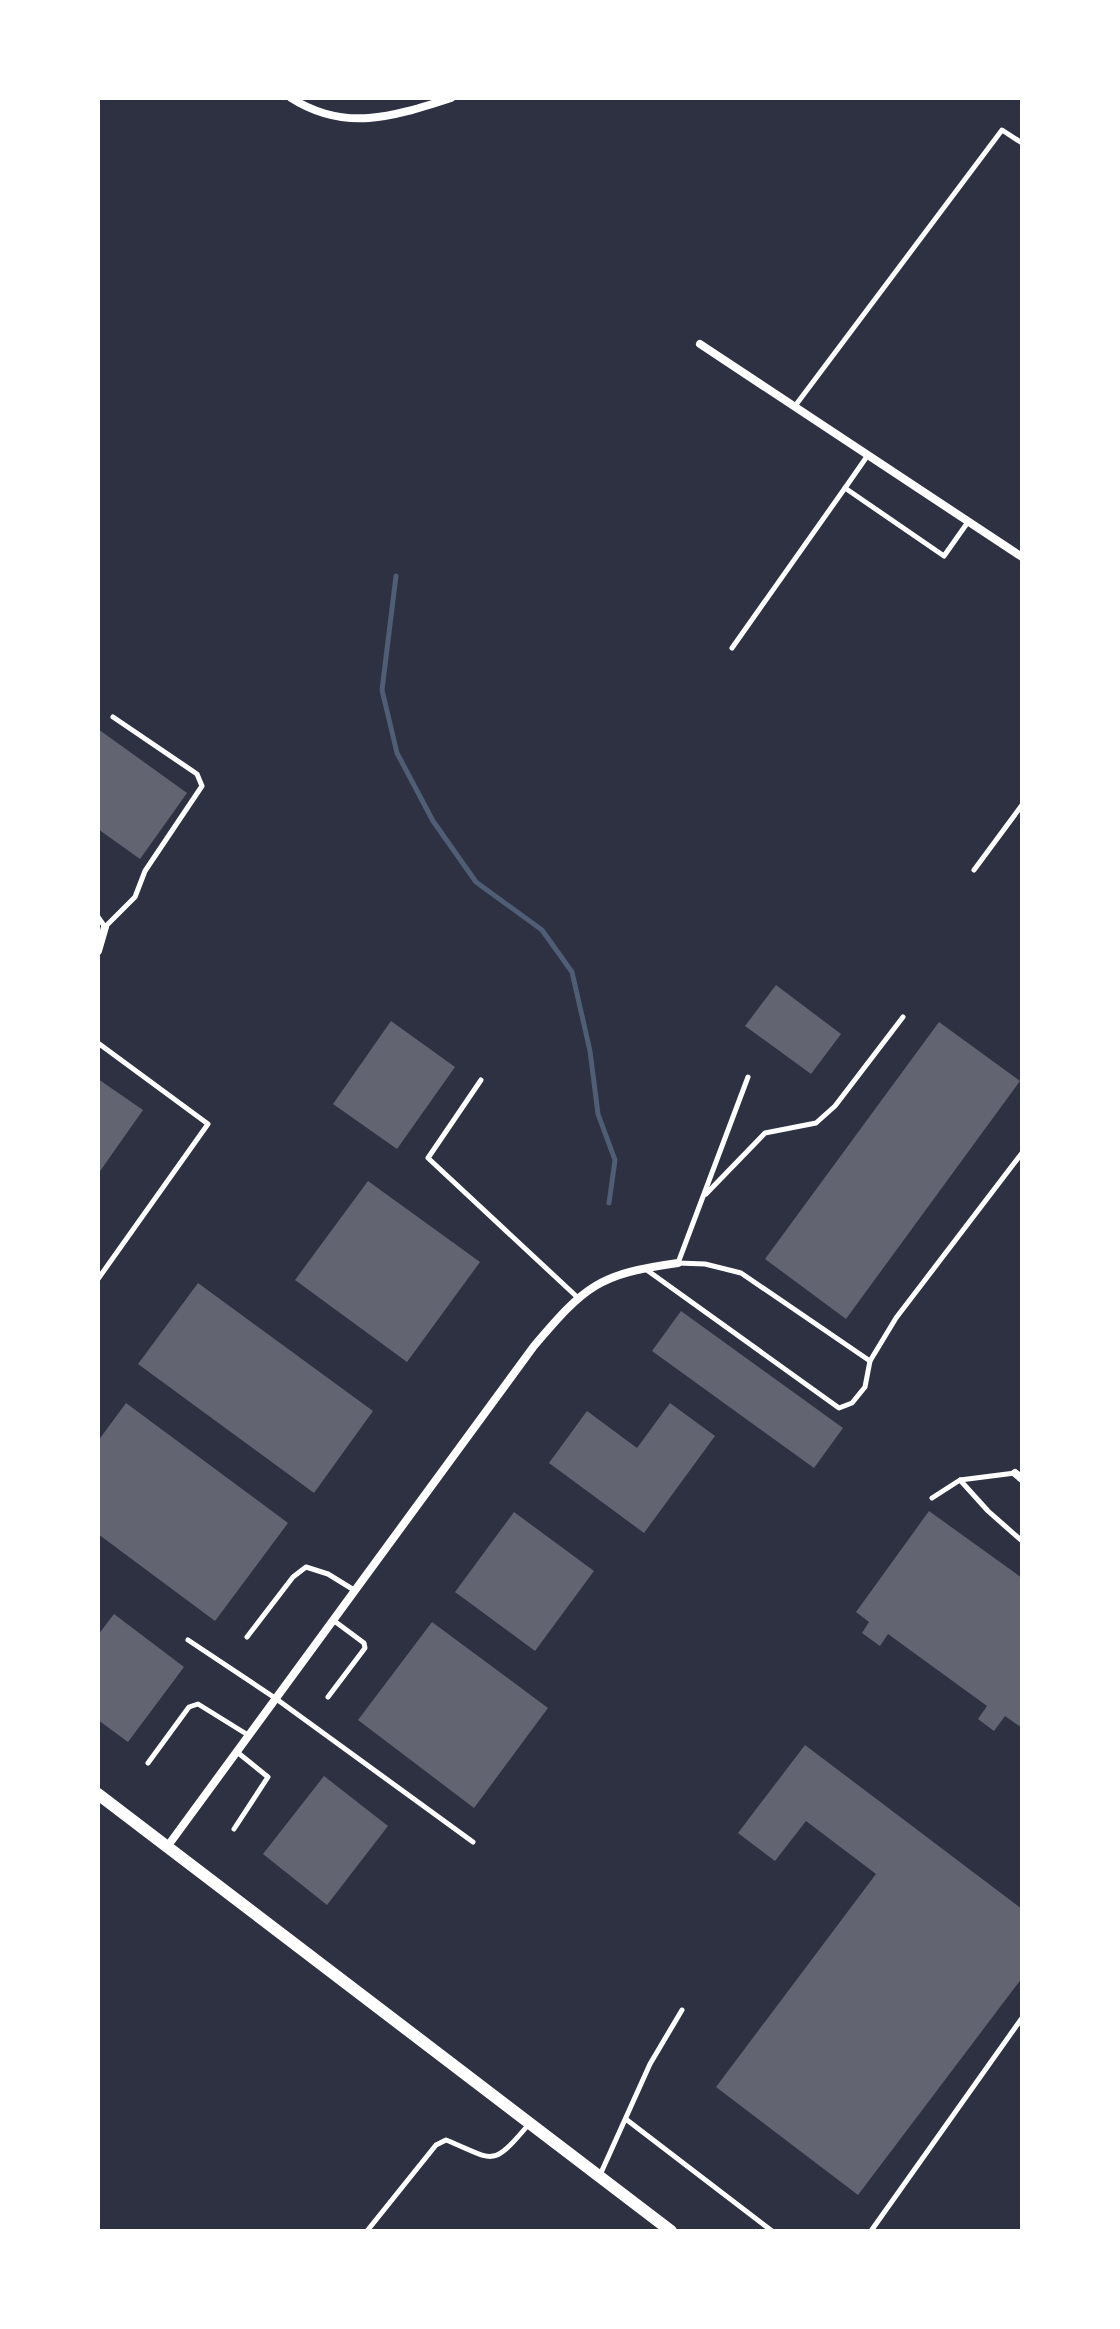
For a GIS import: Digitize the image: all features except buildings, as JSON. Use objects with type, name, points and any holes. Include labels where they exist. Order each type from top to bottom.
[{"type":"street","points":[[291,98],[332,117],[390,118],[451,98]]},
{"type":"street","points":[[700,344],[1022,557]]},
{"type":"street","points":[[98,951],[105,927]]},
{"type":"street","points":[[167,1847],[534,1346],[576,1296],[602,1279],[678,1263]]},
{"type":"street","points":[[98,1794],[671,2231]]},
{"type":"lane","points":[[795,406],[1002,130],[1022,143]]},
{"type":"lane","points":[[732,648],[868,454]]},
{"type":"lane","points":[[845,488],[944,556],[969,521]]},
{"type":"lane","points":[[98,917],[105,927],[135,897],[145,871],[202,786],[197,774],[113,717]]},
{"type":"lane","points":[[974,870],[1022,805]]},
{"type":"lane","points":[[702,1198],[765,1133],[816,1123],[826,1115],[903,1017]]},
{"type":"lane","points":[[98,1043],[208,1124],[98,1279]]},
{"type":"lane","points":[[748,1077],[678,1263],[705,1264],[741,1273],[870,1361]]},
{"type":"lane","points":[[481,1080],[428,1158],[576,1296]]},
{"type":"lane","points":[[644,1268],[839,1408],[852,1403],[865,1387],[870,1361],[896,1318],[1022,1153]]},
{"type":"lane","points":[[932,1498],[960,1480],[1018,1476]]},
{"type":"lane","points":[[960,1480],[988,1511],[1022,1541]]},
{"type":"lane","points":[[247,1637],[293,1577],[306,1567],[328,1574],[354,1590]]},
{"type":"lane","points":[[328,1697],[365,1648],[364,1643],[332,1620]]},
{"type":"lane","points":[[188,1640],[275,1698],[473,1842]]},
{"type":"lane","points":[[148,1763],[189,1707],[198,1704],[248,1735]]},
{"type":"lane","points":[[234,1829],[268,1777],[236,1751]]},
{"type":"lane","points":[[599,2176],[650,2064],[682,2010]]},
{"type":"lane","points":[[871,2231],[1022,2018]]},
{"type":"lane","points":[[627,2120],[772,2231]]},
{"type":"lane","points":[[367,2231],[436,2145],[446,2140],[480,2157],[497,2157],[508,2150],[531,2123]]},
{"type":"waterway","points":[[396,576],[382,690],[397,753],[433,821],[476,882],[542,930],[572,972],[590,1051],[598,1114],[615,1160],[609,1203]]}]
